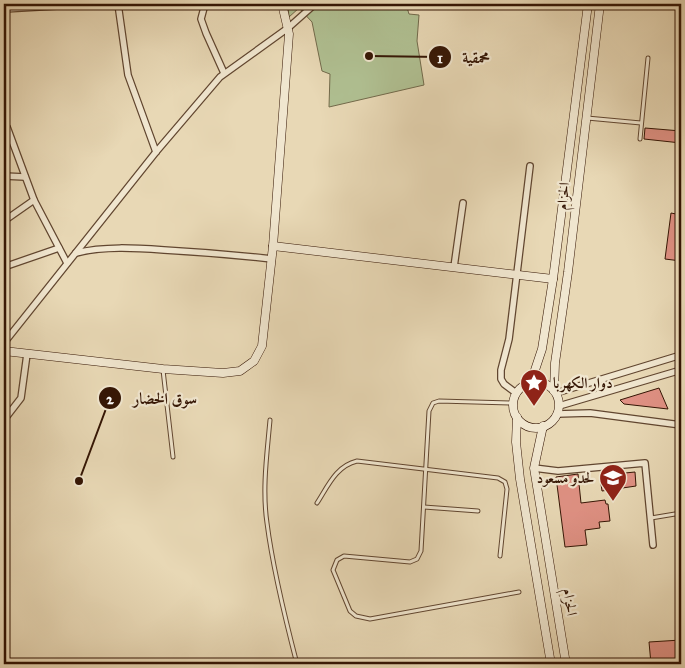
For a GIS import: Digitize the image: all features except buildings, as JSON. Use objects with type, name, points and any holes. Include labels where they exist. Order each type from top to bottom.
[{"type":"main road","points":[[4,351],[163,369],[229,374],[245,369],[254,361],[262,346],[272,259],[288,28],[282,4]]},
{"type":"main road","name":"الحزام","points":[[531,382],[542,349],[554,274],[588,4]]},
{"type":"main road","name":"الحزام","points":[[555,392],[555,362],[568,272],[600,4]]},
{"type":"main road","points":[[273,246],[517,274],[568,272]]},
{"type":"main road","points":[[517,418],[529,426],[543,426],[552,421],[558,410],[555,392],[544,383],[531,382],[525,384],[516,393],[513,403],[517,418],[516,442],[518,460],[551,664]]},
{"type":"main road","name":"الحزام","points":[[543,426],[534,468],[566,664]]},
{"type":"street","points":[[4,9],[92,4]]},
{"type":"street","points":[[118,4],[128,75],[156,152]]},
{"type":"street","points":[[4,343],[156,152],[224,73],[288,28],[315,4]]},
{"type":"street","points":[[203,5],[201,19],[224,73]]},
{"type":"street","points":[[4,127],[7,127],[34,200],[67,263]]},
{"type":"street","points":[[516,393],[504,384],[501,374],[509,339],[530,166]]},
{"type":"street","points":[[4,176],[24,177]]},
{"type":"street","points":[[5,219],[34,200]]},
{"type":"street","points":[[454,267],[463,203]]},
{"type":"street","points":[[4,267],[59,248]]},
{"type":"street","points":[[76,253],[93,249],[140,248],[272,259]]},
{"type":"street","points":[[4,420],[21,398],[27,354]]},
{"type":"street","points":[[555,392],[681,355]]},
{"type":"street","points":[[558,410],[681,370]]},
{"type":"street","points":[[558,410],[681,425]]},
{"type":"street","points":[[534,468],[558,471],[645,463],[653,545]]},
{"type":"lane","points":[[640,139],[648,58]]},
{"type":"lane","points":[[585,118],[642,123]]},
{"type":"lane","points":[[163,369],[173,456]]},
{"type":"lane","points":[[513,403],[439,401],[433,403],[429,410],[421,551],[417,559],[407,561],[344,556],[335,562],[333,573],[350,611],[356,616],[370,619],[519,592]]},
{"type":"lane","points":[[270,420],[265,479],[267,522],[280,591],[297,664]]},
{"type":"lane","points":[[317,503],[340,469],[351,463],[364,461],[498,478],[505,482],[507,489],[500,556]]},
{"type":"lane","points":[[424,507],[478,511]]},
{"type":"lane","points":[[650,518],[681,513]]},
{"type":"green space","points":[[288,4],[406,4],[409,14],[419,15],[417,41],[424,85],[329,107],[330,74],[322,71],[312,22],[299,8],[289,17]]},
{"type":"place","name":"محمقية","points":[[369,56]]},
{"type":"place","name":"دوار الكهربا","points":[[534,407]]},
{"type":"place","name":"سوق الخضار","points":[[79,481]]},
{"type":"place","name":"لحدو مسعود","points":[[613,502]]}]
